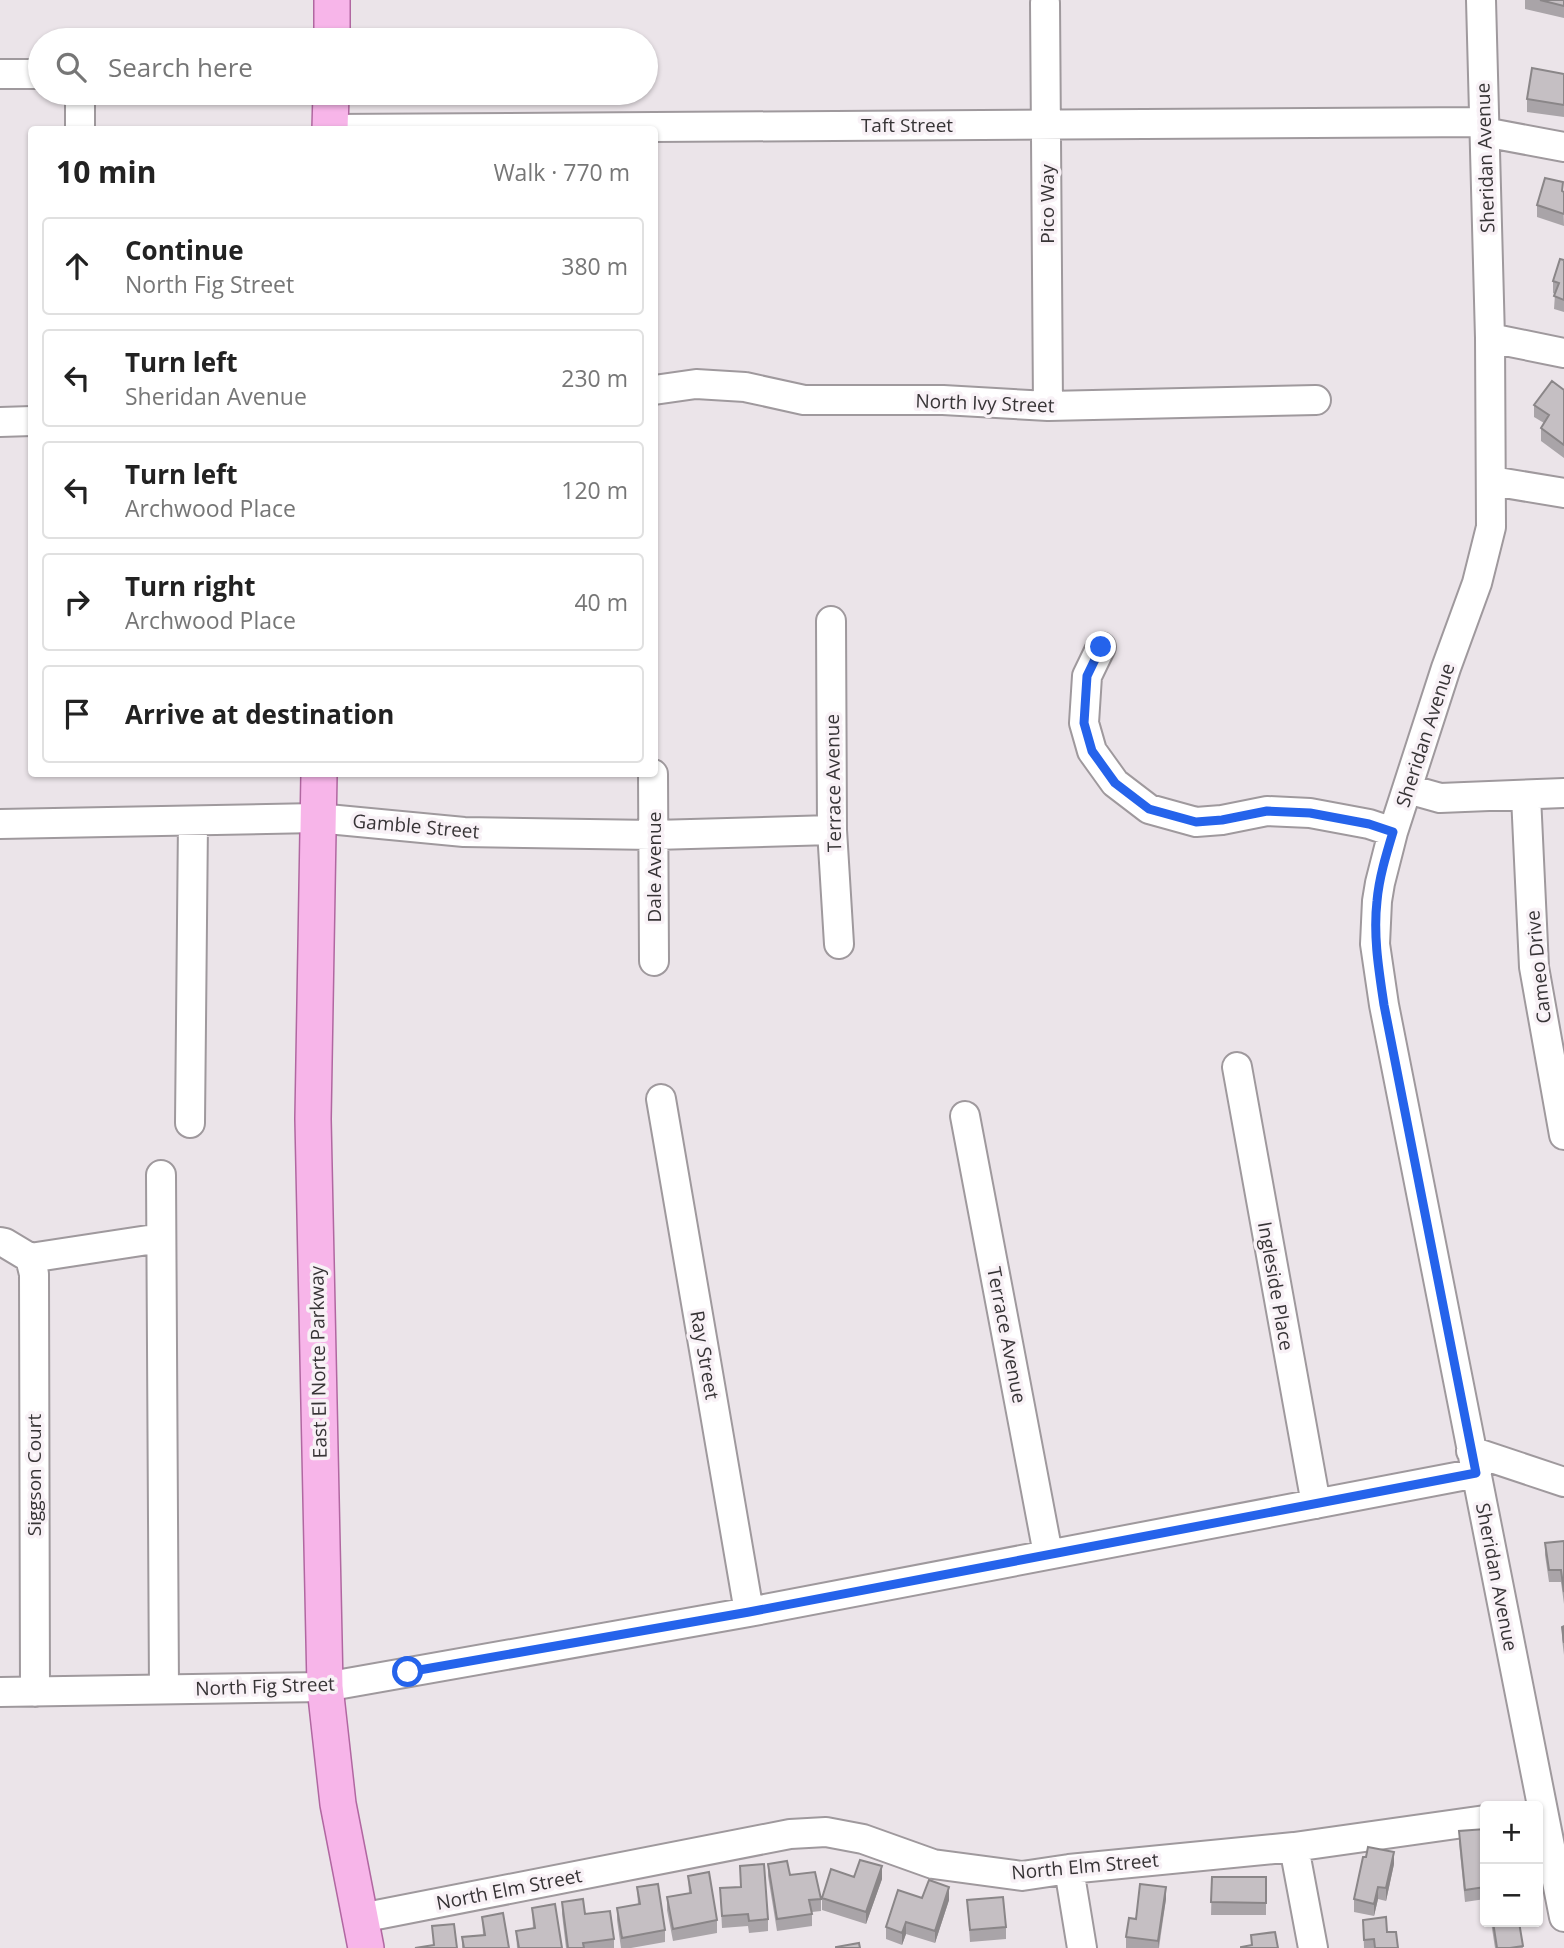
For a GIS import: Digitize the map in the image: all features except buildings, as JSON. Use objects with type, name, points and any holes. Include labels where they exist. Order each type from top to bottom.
[{"type":"main road","points":[[332,0],[332,28]]},
{"type":"main road","points":[[330,126],[331,105]]},
{"type":"main road","name":"East El Norte Parkway","points":[[319,777],[313,1122],[325,1687],[338,1804],[364,1933]]},
{"type":"street","name":"Sheridan Avenue","points":[[1481,0],[1490,338],[1491,527],[1483,564],[1393,832],[1377,901],[1376,944],[1384,1005],[1474,1462],[1547,1804],[1564,1917]]},
{"type":"street","name":"Pico Way","points":[[1045,3],[1048,406]]},
{"type":"street","points":[[0,74],[28,74]]},
{"type":"street","points":[[80,105],[80,126]]},
{"type":"street","name":"Taft Street","points":[[658,127],[1047,124],[1484,127],[1564,147]]},
{"type":"street","points":[[1490,338],[1564,353]]},
{"type":"street","name":"North Ivy Street","points":[[658,389],[696,384],[745,387],[804,400],[943,400],[1048,406],[1316,400]]},
{"type":"street","points":[[0,422],[28,421]]},
{"type":"street","points":[[1492,481],[1564,493]]},
{"type":"street","name":"Terrace Avenue","points":[[831,621],[832,830],[839,944]]},
{"type":"street","points":[[1101,647],[1087,676],[1084,723],[1092,751],[1115,783],[1149,809],[1196,822],[1267,811],[1310,813],[1369,824],[1393,832]]},
{"type":"street","name":"Dale Avenue","points":[[653,777],[653,961]]},
{"type":"street","points":[[1408,789],[1440,798],[1564,793]]},
{"type":"street","name":"Cameo Drive","points":[[1526,796],[1534,967],[1564,1135]]},
{"type":"street","name":"Gamble Street","points":[[0,824],[317,818],[464,832],[654,835],[832,830]]},
{"type":"street","points":[[190,1124],[193,821]]},
{"type":"street","name":"Ingleside Place","points":[[1237,1067],[1316,1504]]},
{"type":"street","name":"Ray Street","points":[[661,1099],[749,1612]]},
{"type":"street","name":"Terrace Avenue","points":[[965,1116],[1048,1553]]},
{"type":"street","points":[[161,1175],[164,1689]]},
{"type":"street","points":[[0,1242],[30,1258],[161,1238]]},
{"type":"street","name":"Siggson Court","points":[[30,1258],[34,1274],[35,1692]]},
{"type":"street","points":[[1474,1462],[1564,1482]]},
{"type":"street","name":"North Fig Street","points":[[0,1692],[325,1687],[749,1612],[1316,1504],[1474,1462]]},
{"type":"street","name":"North Elm Street","points":[[364,1933],[790,1834],[826,1832],[863,1839],[933,1864],[1022,1876],[1294,1847],[1480,1821]]},
{"type":"street","points":[[1294,1847],[1313,1948]]},
{"type":"street","points":[[1069,1869],[1082,1948]]},
{"type":"route","points":[[408,1672],[749,1612],[1476,1473],[1378,969],[1377,901],[1393,832],[1369,824],[1310,813],[1267,811],[1196,822],[1149,809],[1115,783],[1092,751],[1084,723],[1087,676],[1101,647]]}]
